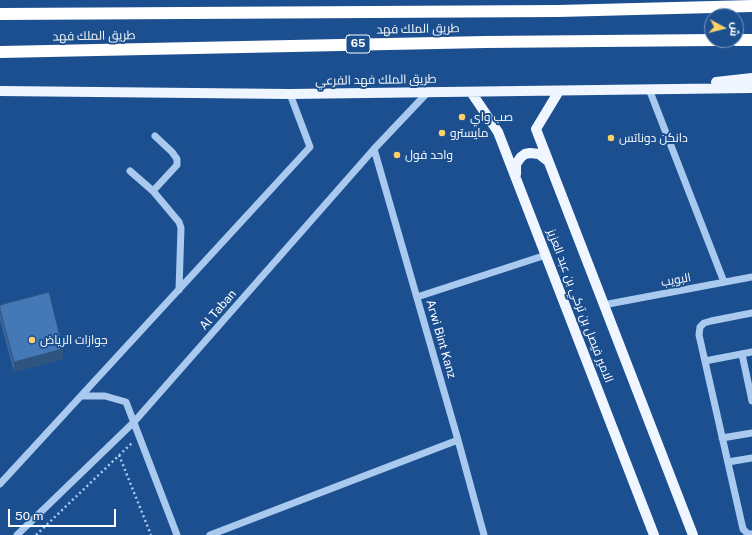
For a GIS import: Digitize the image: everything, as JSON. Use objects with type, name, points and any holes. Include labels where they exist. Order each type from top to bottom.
[{"type":"highway","name":"طريق الملك فهد","points":[[0,14],[550,12],[752,6]]},
{"type":"highway","name":"طريق الملك فهد","points":[[0,52],[486,42],[704,40]]},
{"type":"main road","points":[[660,89],[752,78]]},
{"type":"main road","name":"طريق الملك فهد الفرعي","points":[[0,91],[290,94],[752,88]]},
{"type":"main road","name":"الامير فيصل بن تركي بن عبد العزيز","points":[[559,91],[536,129],[693,535]]},
{"type":"main road","name":"الامير فيصل بن تركي بن عبد العزيز","points":[[471,92],[498,132],[654,535]]},
{"type":"main road","points":[[517,178],[516,164],[525,154],[539,154],[548,161]]},
{"type":"street","points":[[649,89],[724,282]]},
{"type":"street","name":"Al Taban","points":[[17,535],[134,422],[374,149],[428,92]]},
{"type":"street","points":[[0,484],[310,147],[290,94]]},
{"type":"street","points":[[153,191],[177,165],[177,159],[172,152],[155,136]]},
{"type":"street","name":"Arwi Bint Kanz","points":[[374,149],[484,535]]},
{"type":"street","points":[[130,171],[153,191],[179,222],[181,228],[179,290]]},
{"type":"street","points":[[417,297],[546,255]]},
{"type":"street","name":"البويب","points":[[603,305],[752,277]]},
{"type":"street","points":[[752,313],[711,321],[700,327],[699,335],[743,529],[748,534],[752,534]]},
{"type":"street","points":[[705,361],[752,352]]},
{"type":"street","points":[[742,354],[752,401]]},
{"type":"street","points":[[81,396],[105,396],[126,402],[140,435],[177,535]]},
{"type":"street","points":[[722,438],[752,433]]},
{"type":"street","points":[[210,535],[458,440]]},
{"type":"street","points":[[728,462],[752,458]]},
{"type":"path","points":[[36,535],[140,435]]},
{"type":"path","points":[[119,455],[150,535]]},
{"type":"building","name":"جوازات الرياض","points":[[49,292],[63,349],[14,362],[0,305]]},
{"type":"place","name":"صب واي","points":[[462,117]]},
{"type":"place","name":"مايسترو","points":[[442,133]]},
{"type":"place","name":"دانكن دوناتس","points":[[611,138]]},
{"type":"place","name":"واحد فول","points":[[397,155]]},
{"type":"place","name":"جوازات الرياض","points":[[32,340]]}]
